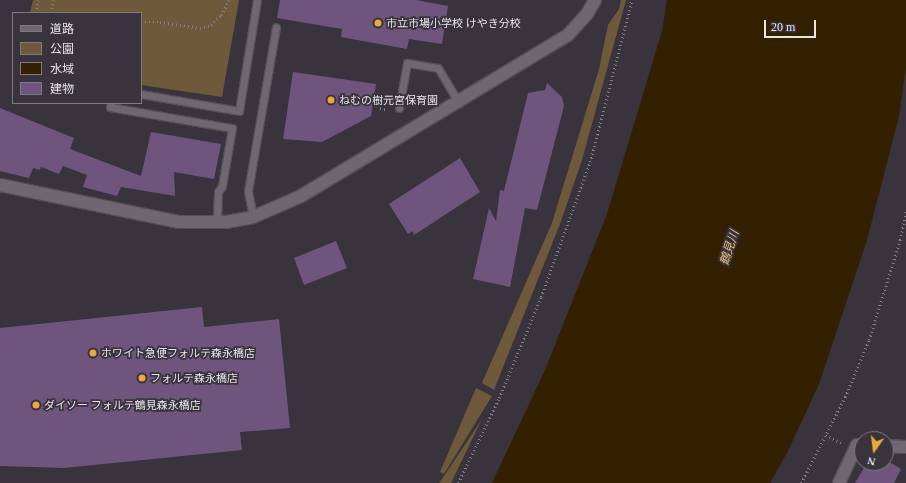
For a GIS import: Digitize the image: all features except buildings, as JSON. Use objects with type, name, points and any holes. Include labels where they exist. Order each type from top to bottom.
[{"type":"street","points":[[0,185],[178,222],[217,222],[253,217],[301,196],[459,103],[568,34],[587,14],[595,0]]},
{"type":"street","points":[[894,446],[906,447]]},
{"type":"street","points":[[839,483],[854,451]]},
{"type":"lane","points":[[142,94],[239,111],[257,0]]},
{"type":"lane","points":[[253,217],[248,191],[276,27]]},
{"type":"lane","points":[[399,108],[407,63],[438,68],[459,103]]},
{"type":"lane","points":[[111,104],[110,107],[232,128],[222,186],[218,192],[217,222]]},
{"type":"path","points":[[36,12],[38,0]]},
{"type":"path","points":[[51,12],[53,0]]},
{"type":"path","points":[[142,22],[160,22],[200,28],[211,24],[221,15],[230,0]]},
{"type":"path","points":[[458,483],[499,398],[541,297],[590,162],[632,0]]},
{"type":"path","points":[[801,483],[826,435],[869,340],[900,240],[906,210]]},
{"type":"path","points":[[826,435],[834,439]]},
{"type":"green space","points":[[33,0],[239,0],[222,97],[142,85],[142,12],[30,12]]},
{"type":"green space","points":[[621,0],[626,0],[582,160],[560,224],[494,390],[482,383],[552,223],[599,69],[608,25],[619,9]]},
{"type":"green space","points":[[476,388],[492,396],[444,474],[440,472]]},
{"type":"green space","points":[[482,419],[451,483],[439,483],[440,482]]},
{"type":"water","name":"鶴見川","points":[[667,0],[906,0],[906,67],[899,116],[867,240],[819,384],[788,451],[770,483],[492,483],[545,370],[607,214],[662,31]]},
{"type":"place","name":"市立市場小学校 けやき分校","points":[[378,23]]},
{"type":"place","name":"ねむの樹元宮保育園","points":[[331,100]]},
{"type":"place","name":"ホワイト急便フォルテ森永橋店","points":[[93,353]]},
{"type":"place","name":"フォルテ森永橋店","points":[[142,378]]},
{"type":"place","name":"ダイソー フォルテ鶴見森永橋店","points":[[36,405]]}]
